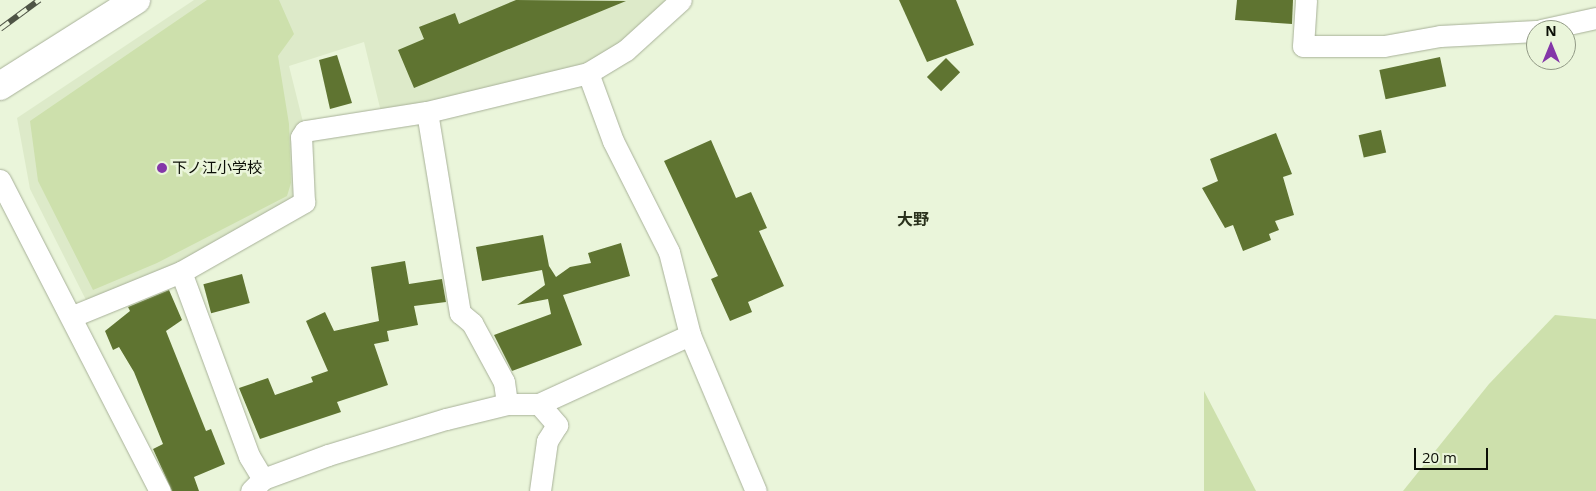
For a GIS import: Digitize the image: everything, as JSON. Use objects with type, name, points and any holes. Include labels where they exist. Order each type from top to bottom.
[{"type":"street","points":[[0,86],[136,0]]},
{"type":"street","points":[[73,316],[181,272],[304,202],[301,137],[305,131],[427,112],[588,73],[634,44],[681,0]]},
{"type":"street","points":[[1306,0],[1303,46],[1384,46],[1440,36],[1526,31]]},
{"type":"street","points":[[1576,22],[1596,18]]},
{"type":"street","points":[[588,73],[613,141],[669,252],[690,335],[756,491]]},
{"type":"street","points":[[427,112],[460,313],[472,323],[504,382],[507,404]]},
{"type":"street","points":[[0,180],[73,316],[160,491]]},
{"type":"street","points":[[181,272],[249,456],[257,485],[328,455],[507,404],[539,404],[690,335]]},
{"type":"street","points":[[539,404],[557,425],[547,440],[540,491]]},
{"type":"shaded area","name":"下ノ江小学校","points":[[194,0],[670,0],[611,51],[562,73],[381,112],[364,42],[289,66],[304,126],[300,186],[291,201],[230,238],[88,304],[30,189],[17,118]]},
{"type":"shaded area","points":[[207,0],[279,0],[294,34],[278,56],[289,124],[291,183],[287,196],[157,263],[93,290],[38,181],[30,121]]},
{"type":"shaded area","points":[[1555,315],[1596,319],[1596,491],[1403,491],[1489,384]]},
{"type":"shaded area","points":[[1204,391],[1256,491],[1204,491]]},
{"type":"building","points":[[516,0],[626,1],[414,88],[398,50],[424,39],[419,27],[455,13],[459,24]]},
{"type":"building","points":[[899,0],[956,0],[974,45],[927,62]]},
{"type":"building","points":[[1237,0],[1293,0],[1292,24],[1235,20]]},
{"type":"building","points":[[337,55],[352,103],[330,109],[319,60]]},
{"type":"building","points":[[1440,57],[1446,86],[1386,99],[1379,70]]},
{"type":"building","points":[[946,58],[960,72],[941,91],[927,77]]},
{"type":"building","points":[[1381,130],[1386,152],[1364,158],[1359,135]]},
{"type":"building","points":[[1276,133],[1292,174],[1283,177],[1294,215],[1275,221],[1279,230],[1269,234],[1271,240],[1243,251],[1233,225],[1225,228],[1202,188],[1218,181],[1210,159]]},
{"type":"building","points":[[711,140],[736,198],[751,192],[767,228],[759,231],[784,286],[748,302],[752,312],[730,321],[711,279],[718,276],[664,161]]},
{"type":"building","points":[[543,235],[549,266],[556,277],[570,267],[591,263],[588,253],[621,243],[630,276],[563,295],[582,345],[512,371],[494,335],[551,314],[548,299],[517,305],[545,285],[542,270],[482,281],[476,247]]},
{"type":"building","points":[[405,261],[409,284],[442,279],[446,302],[414,306],[418,325],[387,331],[389,341],[374,344],[388,385],[337,402],[341,412],[260,439],[239,388],[268,378],[275,395],[313,382],[311,377],[328,371],[306,321],[325,312],[334,331],[379,321],[371,267]]},
{"type":"building","points":[[242,274],[250,303],[211,313],[203,284]]},
{"type":"building","points":[[169,290],[182,320],[166,331],[206,431],[211,429],[225,464],[194,477],[199,491],[172,491],[153,449],[163,444],[134,372],[119,347],[113,350],[105,331],[130,311],[128,307]]},
{"type":"railway","points":[[0,29],[39,0]]},
{"type":"place","name":"下ノ江小学校","points":[[162,168]]},
{"type":"district","name":"大野","points":[[913,219]]}]
